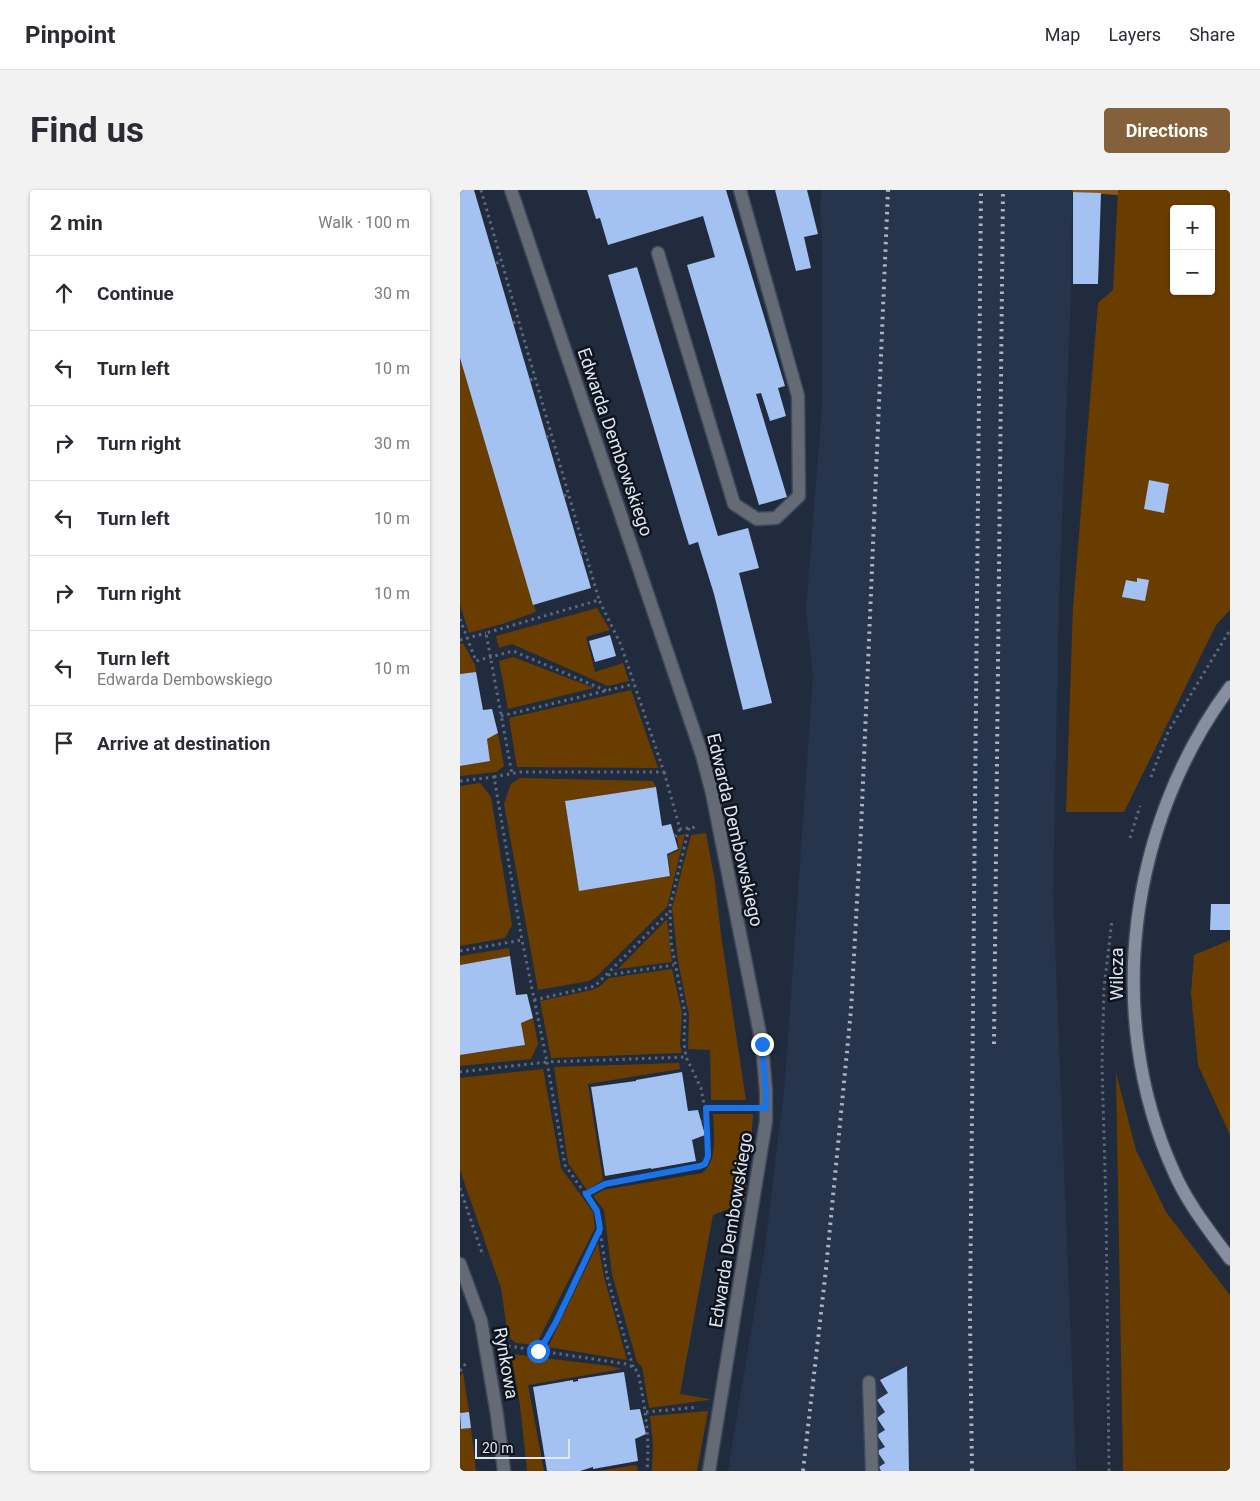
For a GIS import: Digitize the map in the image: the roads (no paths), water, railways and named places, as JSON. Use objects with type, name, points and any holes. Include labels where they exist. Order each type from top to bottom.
[{"type":"street","name":"Edwarda Dembowskiego","points":[[511,190],[692,722],[712,793],[762,1044],[766,1091],[766,1121],[709,1471]]},
{"type":"street","points":[[658,253],[734,504],[757,519],[776,518],[799,496],[798,396],[740,190]]},
{"type":"street","name":"Wilcza","points":[[1230,687],[1194,743],[1162,814],[1145,875],[1139,905],[1135,935],[1134,994],[1144,1079],[1149,1104],[1164,1150],[1183,1191],[1195,1211],[1230,1259]]},
{"type":"street","name":"Rynkowa","points":[[460,1264],[480,1321],[492,1380],[504,1471]]},
{"type":"street","points":[[869,1382],[872,1471]]},
{"type":"railway","points":[[803,1471],[826,1269],[851,1010],[861,829],[888,190]]},
{"type":"railway","points":[[972,1471],[970,1316],[981,190]]},
{"type":"railway","points":[[994,1044],[1003,190]]}]
